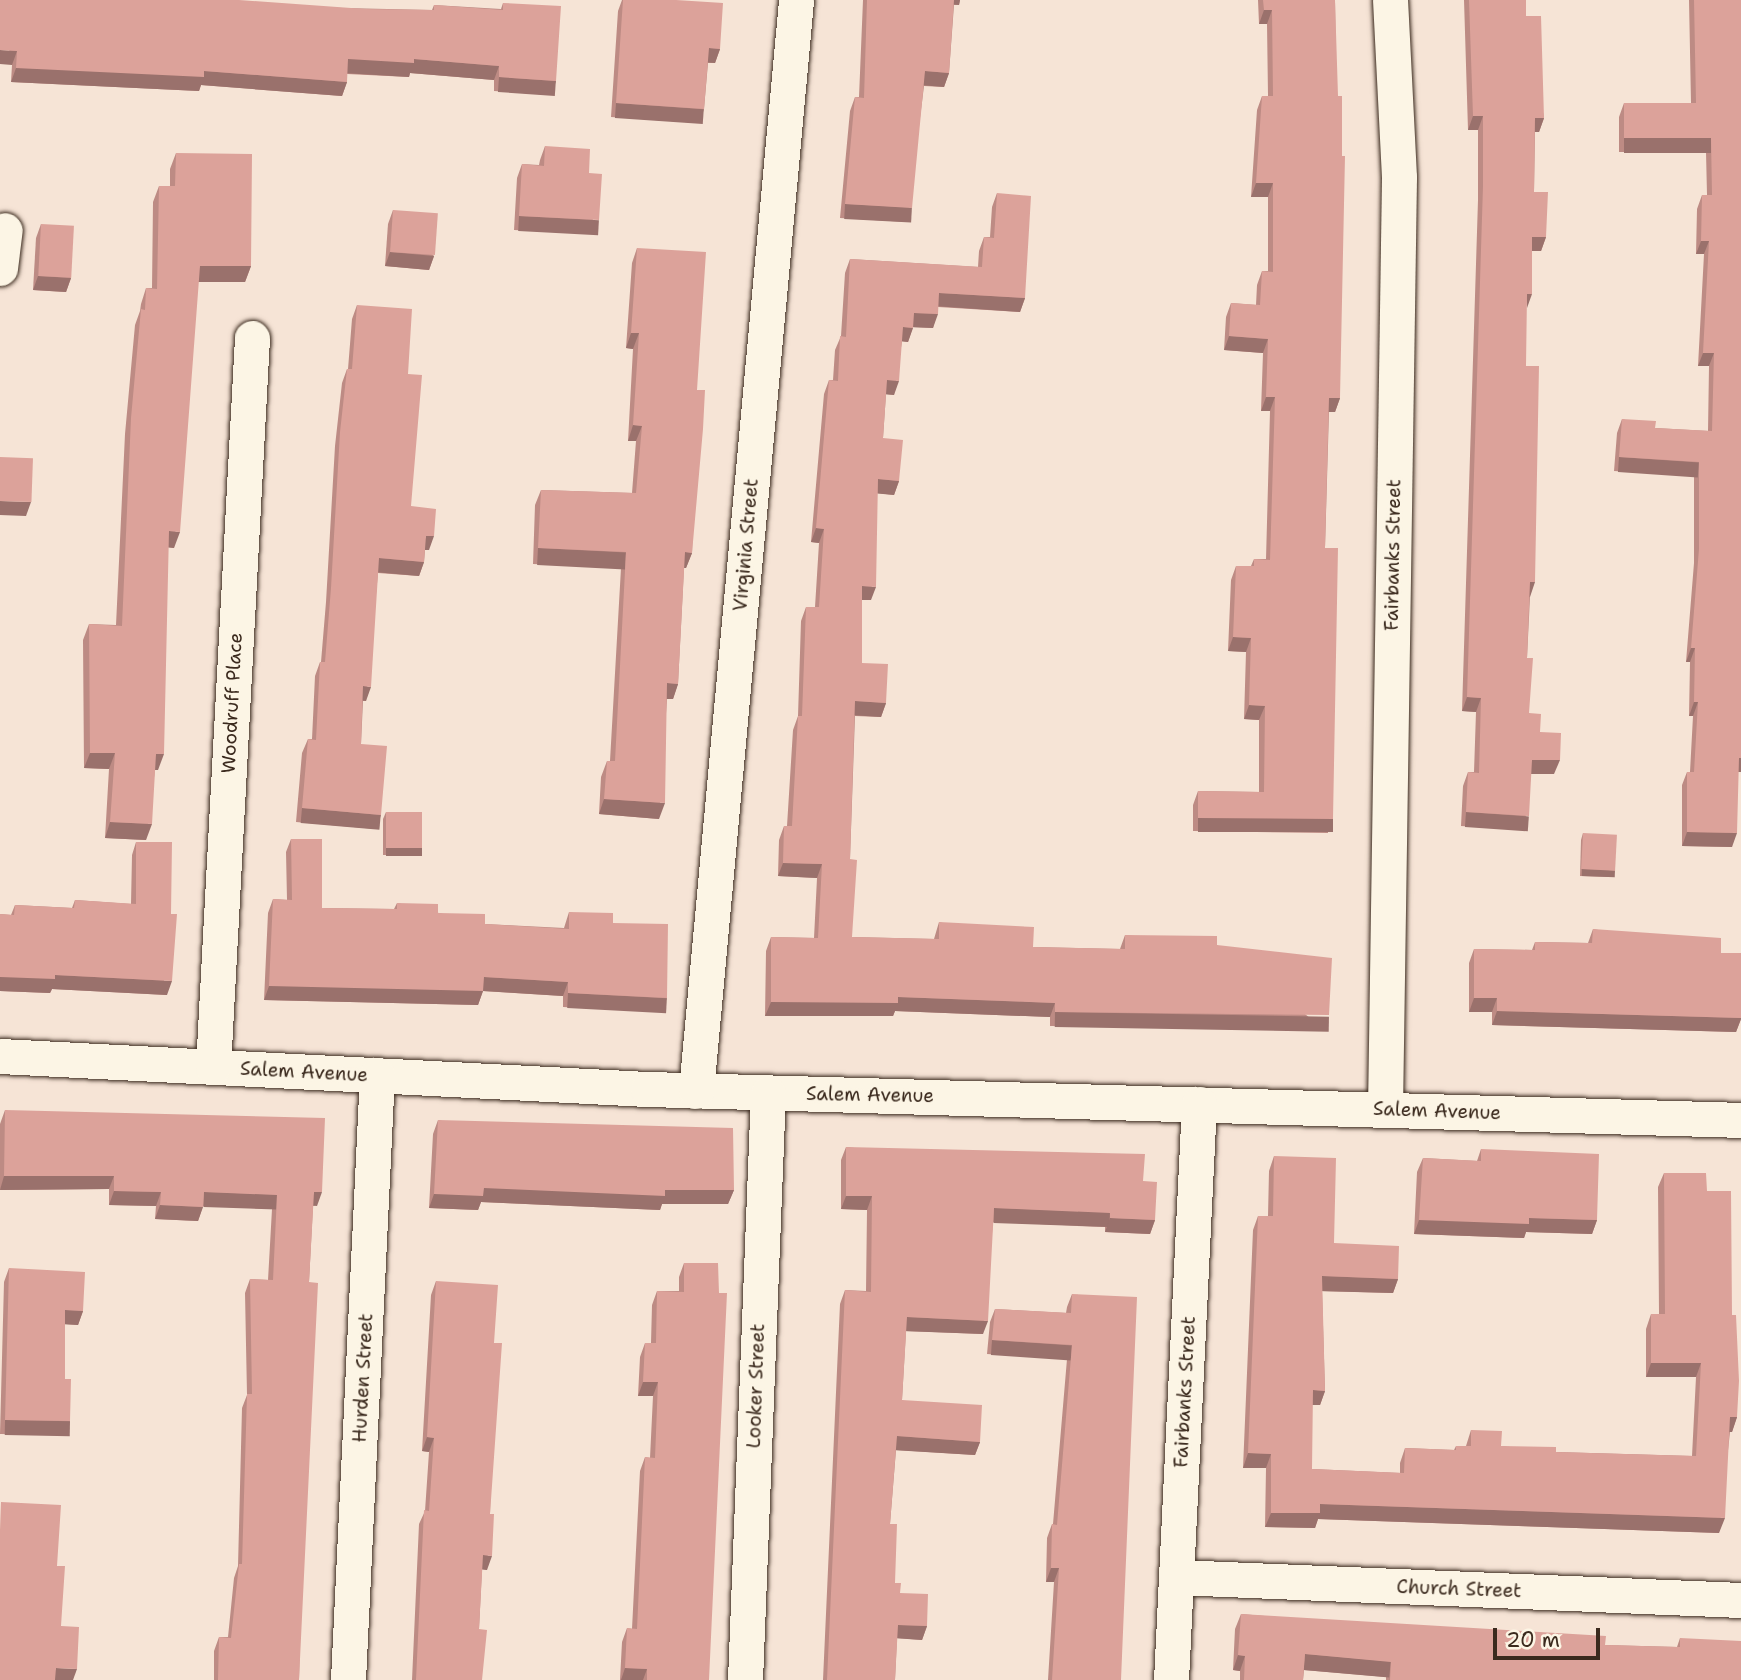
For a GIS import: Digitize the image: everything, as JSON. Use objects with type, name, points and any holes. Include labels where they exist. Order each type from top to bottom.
[{"type":"street","name":"Virginia Street","points":[[696,1091],[796,0]]},
{"type":"street","name":"Fairbanks Street","points":[[1385,1110],[1399,177],[1390,0]]},
{"type":"street","points":[[0,268],[5,230]]},
{"type":"street","name":"Woodruff Place","points":[[213,1067],[252,338]]},
{"type":"street","name":"Salem Avenue","points":[[0,1056],[696,1091],[1741,1120]]},
{"type":"street","name":"Hurden Street","points":[[348,1680],[377,1075]]},
{"type":"street","name":"Looker Street","points":[[745,1680],[768,1093]]},
{"type":"street","name":"Fairbanks Street","points":[[1171,1680],[1199,1104]]},
{"type":"street","name":"Church Street","points":[[1176,1577],[1741,1600]]},
{"type":"building","points":[[0,0],[239,0],[365,9],[434,10],[434,5],[503,10],[503,3],[561,6],[556,81],[499,77],[499,66],[414,59],[414,63],[348,59],[347,82],[204,71],[204,77],[16,68],[17,51],[0,50]]},
{"type":"building","points":[[623,0],[723,3],[720,49],[709,48],[704,109],[616,103]]},
{"type":"building","points":[[867,0],[954,0],[949,73],[925,71],[912,208],[845,204],[855,97],[864,98]]},
{"type":"building","points":[[1263,0],[1335,0],[1338,96],[1342,96],[1342,156],[1345,156],[1340,398],[1329,398],[1325,548],[1338,548],[1333,819],[1198,818],[1198,791],[1264,792],[1265,706],[1249,705],[1251,638],[1233,637],[1236,566],[1254,566],[1254,559],[1270,560],[1275,397],[1266,397],[1268,339],[1229,336],[1231,303],[1260,305],[1262,271],[1273,272],[1273,183],[1256,183],[1262,96],[1273,96],[1272,10],[1264,10]]},
{"type":"building","points":[[1469,0],[1526,0],[1526,16],[1541,16],[1544,118],[1535,118],[1534,192],[1548,192],[1546,237],[1532,237],[1532,294],[1527,294],[1526,366],[1539,366],[1535,582],[1530,582],[1527,658],[1533,658],[1529,713],[1541,714],[1540,732],[1561,733],[1560,760],[1532,760],[1529,816],[1466,812],[1468,772],[1479,773],[1481,698],[1467,697],[1483,186],[1483,116],[1473,116]]},
{"type":"building","points":[[1694,0],[1741,0],[1741,758],[1737,833],[1687,832],[1687,772],[1694,772],[1698,702],[1694,702],[1695,648],[1691,648],[1699,549],[1699,462],[1619,457],[1622,419],[1656,421],[1655,428],[1712,431],[1714,353],[1703,353],[1709,241],[1701,241],[1702,195],[1712,195],[1711,138],[1624,138],[1624,103],[1696,103]]},
{"type":"building","points":[[545,146],[590,149],[589,173],[602,174],[599,220],[519,216],[522,164],[544,166]]},
{"type":"building","points":[[176,153],[252,154],[251,266],[200,266],[180,532],[169,531],[164,754],[156,754],[152,824],[110,822],[115,753],[90,753],[89,624],[122,626],[131,418],[141,309],[145,310],[146,288],[157,289],[159,186],[175,186]]},
{"type":"building","points":[[997,193],[1031,196],[1025,298],[939,293],[938,314],[914,313],[913,328],[903,327],[899,381],[887,380],[883,438],[903,440],[899,481],[878,479],[876,587],[862,586],[862,663],[888,664],[886,703],[855,701],[850,859],[857,860],[852,937],[939,939],[939,922],[1034,927],[1033,947],[1125,949],[1125,935],[1217,936],[1217,945],[1332,958],[1329,1015],[1055,1012],[1055,1003],[898,997],[898,1003],[771,1002],[771,937],[818,938],[822,864],[783,863],[784,826],[792,826],[798,716],[802,716],[806,607],[819,607],[824,529],[816,528],[829,380],[838,381],[840,336],[846,337],[850,259],[982,267],[984,237],[994,238]]},
{"type":"building","points":[[393,210],[438,213],[435,255],[390,252]]},
{"type":"building","points":[[41,224],[74,226],[71,278],[38,276]]},
{"type":"building","points":[[637,248],[706,252],[697,390],[705,390],[703,429],[692,553],[685,552],[678,684],[667,683],[665,803],[604,799],[607,761],[615,761],[626,552],[538,548],[541,490],[636,493],[642,426],[633,425],[639,333],[631,333]]},
{"type":"building","points":[[357,305],[412,309],[408,374],[422,375],[411,506],[436,509],[434,536],[426,536],[424,562],[379,558],[371,687],[363,686],[361,744],[387,746],[381,815],[302,808],[308,739],[316,740],[320,662],[325,662],[340,432],[347,369],[352,369]]},
{"type":"building","points":[[0,457],[33,458],[31,502],[0,501]]},
{"type":"building","points":[[386,812],[422,812],[422,848],[386,848]]},
{"type":"building","points":[[1583,833],[1617,835],[1615,871],[1581,869]]},
{"type":"building","points":[[291,839],[322,839],[322,908],[397,909],[397,903],[438,904],[438,913],[485,914],[485,924],[569,929],[569,912],[613,913],[613,923],[668,924],[667,998],[568,993],[568,982],[484,977],[483,991],[269,986],[273,899],[292,900]]},
{"type":"building","points":[[136,842],[172,842],[171,914],[177,914],[172,981],[55,975],[55,979],[0,977],[0,914],[14,915],[15,905],[74,908],[75,900],[136,904]]},
{"type":"building","points":[[1593,929],[1721,938],[1721,953],[1741,953],[1741,1018],[1497,1011],[1497,998],[1474,998],[1474,949],[1535,950],[1535,942],[1592,943]]},
{"type":"building","points":[[5,1110],[325,1118],[322,1192],[314,1192],[309,1282],[318,1283],[299,1680],[218,1680],[219,1637],[231,1638],[239,1564],[242,1564],[247,1394],[252,1394],[250,1279],[273,1280],[277,1195],[204,1192],[203,1207],[160,1205],[161,1192],[114,1191],[114,1176],[4,1176]]},
{"type":"building","points":[[438,1120],[733,1128],[734,1190],[665,1190],[665,1196],[484,1188],[483,1196],[434,1194]]},
{"type":"building","points":[[846,1147],[1145,1154],[1143,1181],[1157,1182],[1155,1220],[1110,1218],[1110,1213],[994,1208],[988,1321],[907,1317],[902,1400],[982,1405],[980,1442],[897,1436],[890,1524],[897,1524],[895,1583],[901,1583],[900,1593],[928,1594],[927,1626],[898,1625],[895,1680],[827,1680],[845,1290],[871,1292],[872,1196],[846,1196]]},
{"type":"building","points":[[1481,1149],[1599,1154],[1597,1220],[1529,1218],[1529,1224],[1419,1220],[1423,1158],[1481,1161]]},
{"type":"building","points":[[1274,1156],[1336,1158],[1334,1243],[1399,1246],[1398,1279],[1322,1276],[1325,1391],[1313,1390],[1312,1469],[1404,1473],[1405,1448],[1456,1450],[1456,1446],[1471,1446],[1471,1430],[1502,1431],[1501,1446],[1556,1447],[1556,1452],[1696,1456],[1701,1363],[1651,1363],[1651,1314],[1665,1314],[1664,1173],[1706,1173],[1707,1191],[1731,1191],[1732,1315],[1736,1315],[1739,1381],[1737,1417],[1730,1417],[1725,1518],[1320,1504],[1320,1513],[1271,1513],[1271,1454],[1248,1453],[1258,1216],[1273,1216]]},
{"type":"building","points":[[684,1263],[718,1263],[719,1293],[727,1293],[709,1680],[647,1680],[647,1669],[625,1668],[627,1628],[637,1629],[645,1457],[655,1458],[658,1382],[643,1382],[645,1343],[656,1343],[657,1291],[684,1292]]},
{"type":"building","points":[[9,1268],[85,1272],[83,1311],[65,1310],[65,1379],[71,1379],[70,1421],[5,1420]]},
{"type":"building","points":[[436,1281],[498,1285],[494,1343],[502,1343],[490,1514],[494,1514],[492,1556],[483,1555],[479,1629],[487,1630],[482,1680],[416,1680],[424,1510],[429,1511],[434,1438],[427,1437]]},
{"type":"building","points":[[1072,1294],[1137,1297],[1121,1680],[1052,1680],[1059,1568],[1051,1568],[1052,1524],[1057,1525],[1072,1345],[992,1340],[995,1309],[1071,1313]]},
{"type":"building","points":[[1,1502],[61,1505],[57,1566],[65,1566],[61,1626],[79,1627],[77,1669],[56,1668],[55,1680],[0,1680]]},
{"type":"building","points":[[1241,1614],[1606,1636],[1605,1645],[1680,1647],[1680,1638],[1741,1641],[1741,1680],[1390,1680],[1391,1662],[1305,1654],[1303,1680],[1244,1680],[1245,1656],[1238,1655]]}]
